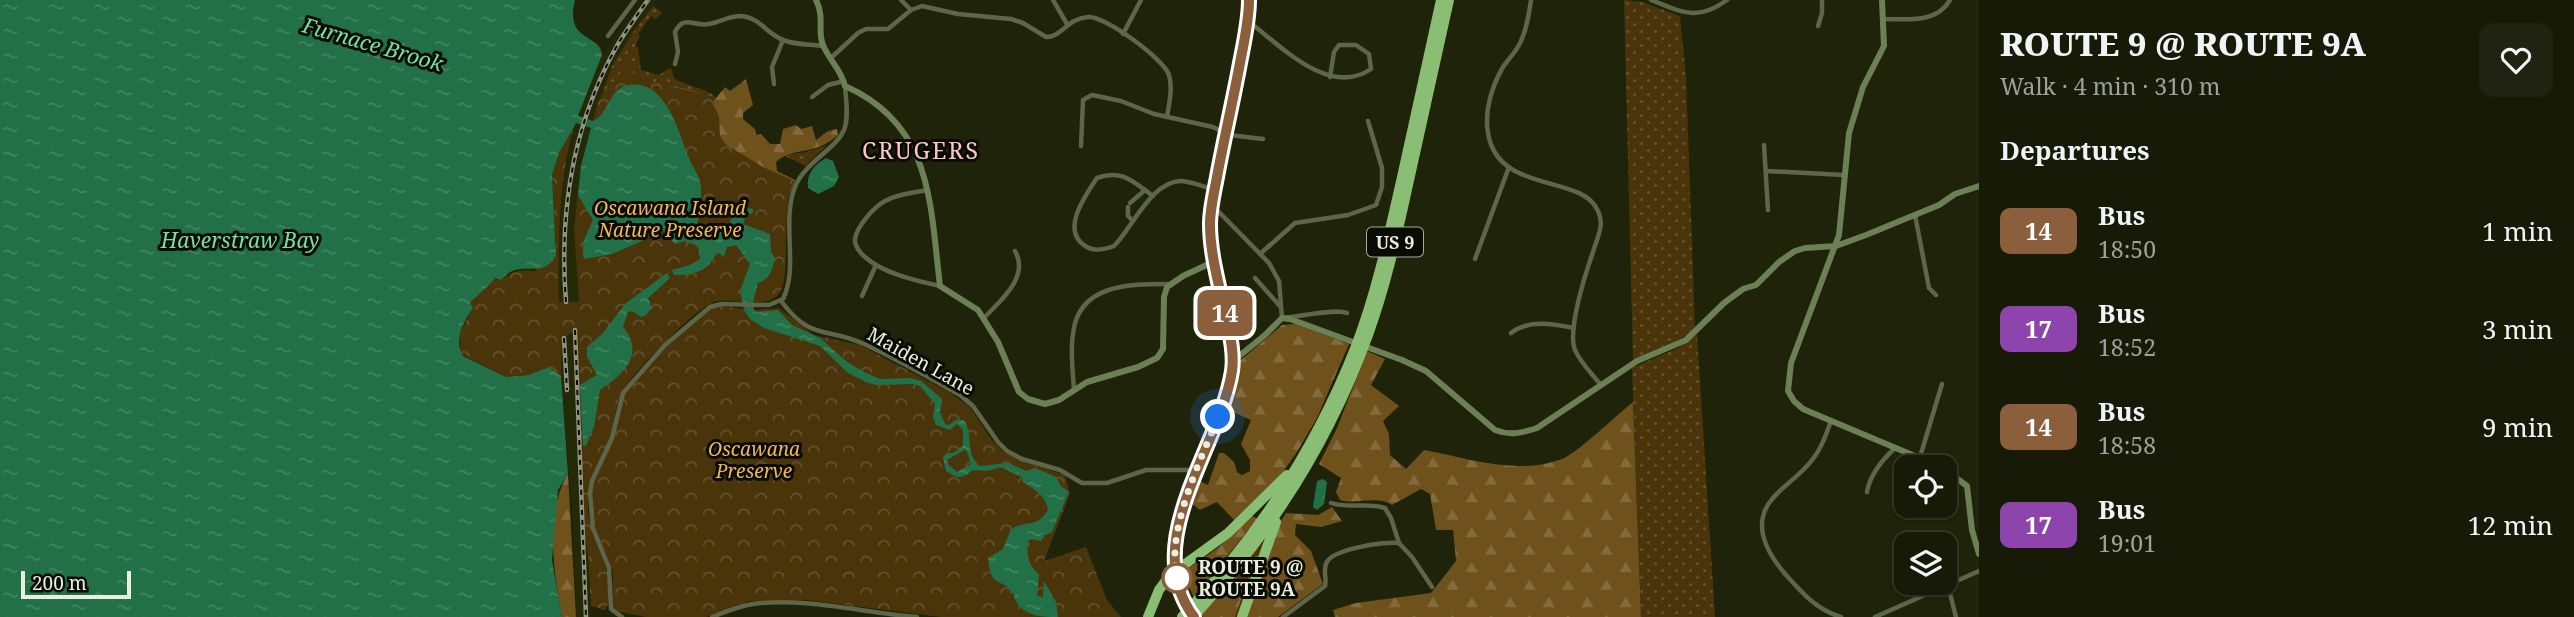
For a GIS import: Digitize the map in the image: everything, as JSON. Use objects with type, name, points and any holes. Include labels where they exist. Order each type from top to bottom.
[{"type":"highway","name":"US 9","points":[[1194,617],[1202,602],[1268,513],[1320,425],[1349,363],[1374,293],[1390,232],[1441,0]]},
{"type":"highway","name":"US 9","points":[[1182,617],[1202,602],[1255,545],[1304,471],[1341,400],[1377,308],[1398,233],[1449,0]]},
{"type":"highway","points":[[1148,617],[1163,584],[1175,572],[1228,534],[1268,495],[1289,472],[1320,425]]},
{"type":"highway","points":[[1241,617],[1276,523],[1304,471]]},
{"type":"street","points":[[608,36],[635,0]]},
{"type":"street","points":[[619,616],[610,606],[609,568],[593,528],[590,497],[592,483],[612,438],[622,396],[654,357],[701,313],[715,305],[759,306],[781,301],[788,278],[788,215],[792,195],[804,172],[844,130],[844,83],[832,57],[824,47],[822,17],[816,0]]},
{"type":"street","points":[[901,0],[911,10]]},
{"type":"street","points":[[1053,0],[1067,24]]},
{"type":"street","points":[[1123,34],[1141,0]]},
{"type":"street","points":[[1194,617],[1182,596],[1175,572],[1176,537],[1197,470],[1225,398],[1233,360],[1210,225],[1225,132],[1248,21],[1249,0]]},
{"type":"street","points":[[1531,0],[1528,22],[1520,44],[1496,83],[1486,119],[1488,136],[1495,154],[1509,167],[1530,178],[1581,193],[1592,201],[1598,210],[1601,220],[1599,236],[1574,328],[1575,350],[1600,384]]},
{"type":"street","points":[[1651,0],[1680,12],[1696,14],[1716,8],[1727,0]]},
{"type":"street","points":[[1818,26],[1822,0]]},
{"type":"street","points":[[1882,0],[1884,46],[1857,103],[1849,133],[1843,204],[1836,246],[1791,363],[1788,391],[1803,409],[1915,455]]},
{"type":"street","points":[[1883,19],[1935,16],[1950,0]]},
{"type":"street","points":[[832,57],[858,33],[866,29],[888,29],[911,10],[922,6],[958,14],[1011,19],[1046,37],[1056,35],[1076,18],[1100,18],[1149,51],[1168,72],[1171,95],[1167,117]]},
{"type":"street","points":[[675,64],[678,52],[675,32],[685,21],[706,25],[725,18],[744,16],[755,20],[783,40],[824,47]]},
{"type":"street","points":[[1248,21],[1306,64],[1330,77],[1354,78],[1362,75],[1371,69],[1370,54],[1356,45],[1339,45],[1334,52],[1330,77]]},
{"type":"street","points":[[774,84],[772,67],[783,40]]},
{"type":"street","points":[[812,97],[828,85],[844,83],[870,99],[905,135],[916,152],[928,190],[940,286]]},
{"type":"street","points":[[1081,146],[1081,109],[1083,100],[1092,95],[1213,127],[1239,137],[1263,139]]},
{"type":"street","points":[[1260,254],[1295,223],[1348,215],[1376,205],[1382,187],[1382,168],[1368,121]]},
{"type":"street","points":[[1763,145],[1768,210]]},
{"type":"street","points":[[1475,259],[1509,167]]},
{"type":"street","points":[[1766,171],[1844,175]]},
{"type":"street","points":[[1153,195],[1122,175],[1097,178],[1076,218],[1074,232],[1087,247],[1107,249],[1122,239],[1153,195],[1172,183],[1183,181],[1215,190]]},
{"type":"street","points":[[1282,317],[1426,371],[1446,386],[1485,424],[1505,434],[1522,433],[1537,428],[1643,358],[1686,340],[1733,295],[1756,285],[1779,262],[1795,251],[1836,246],[1939,205],[1955,194],[1979,187]]},
{"type":"street","points":[[928,190],[887,200],[866,220],[855,239],[856,246],[863,256],[876,265],[909,279],[940,286],[978,310],[998,342],[1015,385],[1024,396],[1040,403],[1051,403],[1087,382],[1138,367],[1157,358],[1163,348],[1164,297],[1170,284]]},
{"type":"street","points":[[1133,221],[1128,216],[1129,205],[1145,190]]},
{"type":"street","points":[[1212,206],[1269,263],[1279,281],[1282,317]]},
{"type":"street","points":[[1915,215],[1929,288],[1936,295]]},
{"type":"street","points":[[984,318],[1014,284],[1019,270],[1019,258],[1015,251]]},
{"type":"street","points":[[1074,390],[1073,334],[1081,307],[1092,297],[1115,288],[1170,284],[1215,261]]},
{"type":"street","points":[[862,296],[876,265]]},
{"type":"street","points":[[1255,278],[1282,307]]},
{"type":"street","name":"Maiden Lane","points":[[781,301],[808,329],[864,344],[960,395],[973,406],[1003,447],[1022,459],[1052,467],[1089,484],[1113,481],[1146,470],[1197,470]]},
{"type":"street","points":[[1233,360],[1265,335],[1282,317],[1338,310],[1347,313]]},
{"type":"street","points":[[1511,333],[1518,328],[1545,324],[1574,328]]},
{"type":"street","points":[[1921,455],[1942,384]]},
{"type":"street","points":[[1831,421],[1813,459],[1769,503],[1761,529],[1767,550],[1791,581],[1818,608],[1841,617]]},
{"type":"street","points":[[1867,492],[1883,459],[1896,447]]},
{"type":"street","points":[[1957,478],[1967,486],[1979,554]]},
{"type":"street","points":[[1331,503],[1342,506],[1383,507],[1391,518],[1399,543],[1432,587]]},
{"type":"street","points":[[1283,617],[1325,586],[1325,564],[1329,559],[1353,548],[1375,543],[1399,543]]},
{"type":"street","points":[[1957,582],[1979,571]]},
{"type":"street","points":[[1875,617],[1924,595]]},
{"type":"street","points":[[1950,595],[1956,617]]},
{"type":"street","points":[[712,617],[752,604],[788,603],[817,604],[917,617]]},
{"type":"shaded area","points":[[644,0],[657,0],[612,66],[593,121],[577,116],[602,55]]},
{"type":"shaded area","points":[[575,123],[591,128],[581,166],[574,228],[579,302],[559,302],[558,227],[561,193]]},
{"type":"shaded area","points":[[578,328],[583,526],[590,575],[591,617],[576,617],[573,522],[561,376],[562,339]]},
{"type":"green space","points":[[1624,0],[1642,2],[1680,16],[1686,76],[1695,329],[1633,361]]},
{"type":"green space","points":[[653,6],[662,13],[656,19],[651,16],[638,34],[640,36],[635,46],[638,47],[641,70],[659,75],[669,68],[672,69],[674,78],[716,97],[713,103],[703,94],[641,78],[606,110],[594,117],[612,66]]},
{"type":"green space","name":"Oscawana Island Nature Preserve","points":[[626,65],[656,82],[709,96],[719,116],[720,136],[725,144],[763,167],[794,181],[787,210],[785,275],[778,295],[766,301],[724,300],[708,305],[651,356],[620,397],[608,443],[588,497],[590,520],[610,587],[605,610],[591,606],[583,526],[577,329],[562,339],[561,376],[549,367],[528,375],[506,377],[461,354],[459,334],[473,308],[470,302],[495,278],[498,280],[518,271],[535,271],[556,247],[552,175],[559,153],[575,123],[562,189],[559,302],[579,302],[574,228],[581,166],[598,102]]},
{"type":"green space","points":[[746,79],[753,105],[743,113],[743,119],[755,129],[756,135],[761,134],[770,144],[780,144],[783,129],[796,125],[801,129],[812,126],[816,140],[828,131],[837,129],[838,135],[829,142],[789,154],[776,162],[777,171],[795,180],[787,202],[785,245],[749,171],[667,86],[698,92],[713,102],[725,87],[730,91]]},
{"type":"green space","points":[[827,145],[805,166],[783,155],[807,152]]},
{"type":"green space","name":"Oscawana Preserve","points":[[713,307],[754,310],[779,308],[814,335],[860,345],[949,392],[970,407],[991,439],[1005,453],[1065,475],[1070,494],[1044,561],[1086,547],[1107,600],[1121,617],[941,617],[807,600],[749,601],[706,617],[646,617],[614,611],[613,572],[594,524],[594,482],[614,436],[624,395],[666,346]]},
{"type":"green space","points":[[1295,324],[1349,344],[1317,418],[1281,475],[1234,520],[1217,502],[1200,510],[1190,502],[1197,480],[1208,485],[1219,453],[1224,453],[1234,462],[1237,472],[1242,475],[1250,471],[1250,460],[1241,444],[1251,420],[1226,409],[1234,385],[1236,364],[1282,325]]},
{"type":"green space","points":[[1697,334],[1715,617],[1641,617],[1632,368],[1678,348]]},
{"type":"green space","points":[[1367,351],[1385,359],[1371,385],[1399,406],[1383,421],[1389,434],[1390,455],[1406,469],[1424,450],[1510,466],[1545,464],[1562,459],[1587,442],[1633,402],[1641,617],[1335,617],[1333,610],[1356,603],[1431,593],[1456,561],[1453,530],[1436,530],[1430,494],[1421,489],[1392,505],[1373,500],[1340,500],[1336,492],[1341,478],[1319,464],[1337,428]]},
{"type":"green space","points":[[568,474],[576,617],[562,617],[554,563],[553,525],[561,490]]},
{"type":"green space","points":[[1332,507],[1342,521],[1321,527],[1296,524],[1295,535],[1311,551],[1323,584],[1278,617],[1247,617],[1279,524],[1286,513],[1318,515]]},
{"type":"green space","points":[[1251,515],[1257,519],[1194,598],[1187,582],[1186,570],[1219,547]]},
{"type":"green space","points":[[1271,528],[1240,617],[1235,617],[1243,594],[1240,580],[1230,591],[1213,601]]},
{"type":"green space","points":[[1240,580],[1243,582],[1243,594],[1235,617],[1203,617],[1201,614],[1222,593],[1230,591]]},
{"type":"water","name":"Haverstraw Bay","points":[[0,0],[575,0],[574,24],[596,43],[602,55],[578,116],[593,121],[603,112],[617,91],[629,85],[642,85],[653,90],[662,99],[698,175],[701,202],[696,229],[700,234],[729,225],[733,212],[739,210],[744,200],[748,202],[748,208],[753,209],[753,213],[746,216],[743,224],[770,234],[771,252],[775,258],[768,276],[758,283],[753,302],[754,310],[778,310],[792,325],[820,338],[847,362],[880,379],[911,378],[921,381],[942,399],[940,412],[945,424],[964,420],[972,456],[980,466],[1008,463],[1026,471],[1035,468],[1056,477],[1061,486],[1069,492],[1052,532],[1045,535],[1041,541],[1028,541],[1029,559],[1039,574],[1037,596],[1043,597],[1044,581],[1056,602],[1058,617],[1036,615],[1021,608],[1009,588],[994,579],[988,558],[1003,549],[1011,529],[1036,522],[1044,516],[1048,510],[1045,500],[1022,482],[1023,478],[1001,467],[987,471],[973,470],[960,477],[946,471],[943,457],[963,446],[963,430],[957,424],[950,430],[936,425],[933,417],[935,404],[920,386],[868,383],[848,373],[820,346],[764,328],[750,319],[744,310],[740,291],[750,264],[736,245],[727,247],[724,257],[717,254],[704,269],[683,275],[674,275],[672,270],[700,259],[698,246],[685,241],[675,244],[661,228],[655,229],[642,241],[612,254],[584,259],[586,234],[593,220],[578,195],[581,166],[591,128],[576,123],[559,153],[552,175],[556,256],[542,268],[515,270],[501,280],[495,278],[470,302],[473,308],[459,337],[463,356],[506,377],[528,375],[549,367],[561,376],[568,474],[558,490],[552,560],[562,617],[0,617]],"holes":[[[966,449],[971,464],[957,472],[947,460]]]},
{"type":"water","points":[[826,158],[833,161],[839,177],[834,186],[818,194],[808,188],[808,178],[815,167]]},
{"type":"water","points":[[667,273],[670,278],[648,298],[652,308],[645,316],[628,312],[623,327],[630,337],[632,355],[617,378],[600,390],[594,427],[586,446],[583,445],[580,385],[597,375],[587,357],[587,347],[603,333],[626,303]]},
{"type":"water","points":[[1323,479],[1327,482],[1324,504],[1317,510],[1313,507],[1317,481]]},
{"type":"railway","points":[[566,302],[565,235],[572,169],[580,137],[603,74],[618,44],[648,0]]},
{"type":"railway","points":[[575,330],[586,617]]},
{"type":"railway","points":[[564,338],[567,390]]},
{"type":"bus line","name":"14","points":[[1194,617],[1179,588],[1174,554],[1178,528],[1232,372],[1230,339],[1217,278],[1210,225],[1225,132],[1248,24],[1249,0]]},
{"type":"place","name":"ROUTE 9 @ ROUTE 9A","points":[[1177,578]]},
{"type":"district","name":"CRUGERS","points":[[921,150]]},
{"type":"route","points":[[1177,578],[1174,554],[1178,528],[1194,476],[1218,417]]},
{"type":"water label","name":"Furnace Brook","points":[[373,44]]}]
